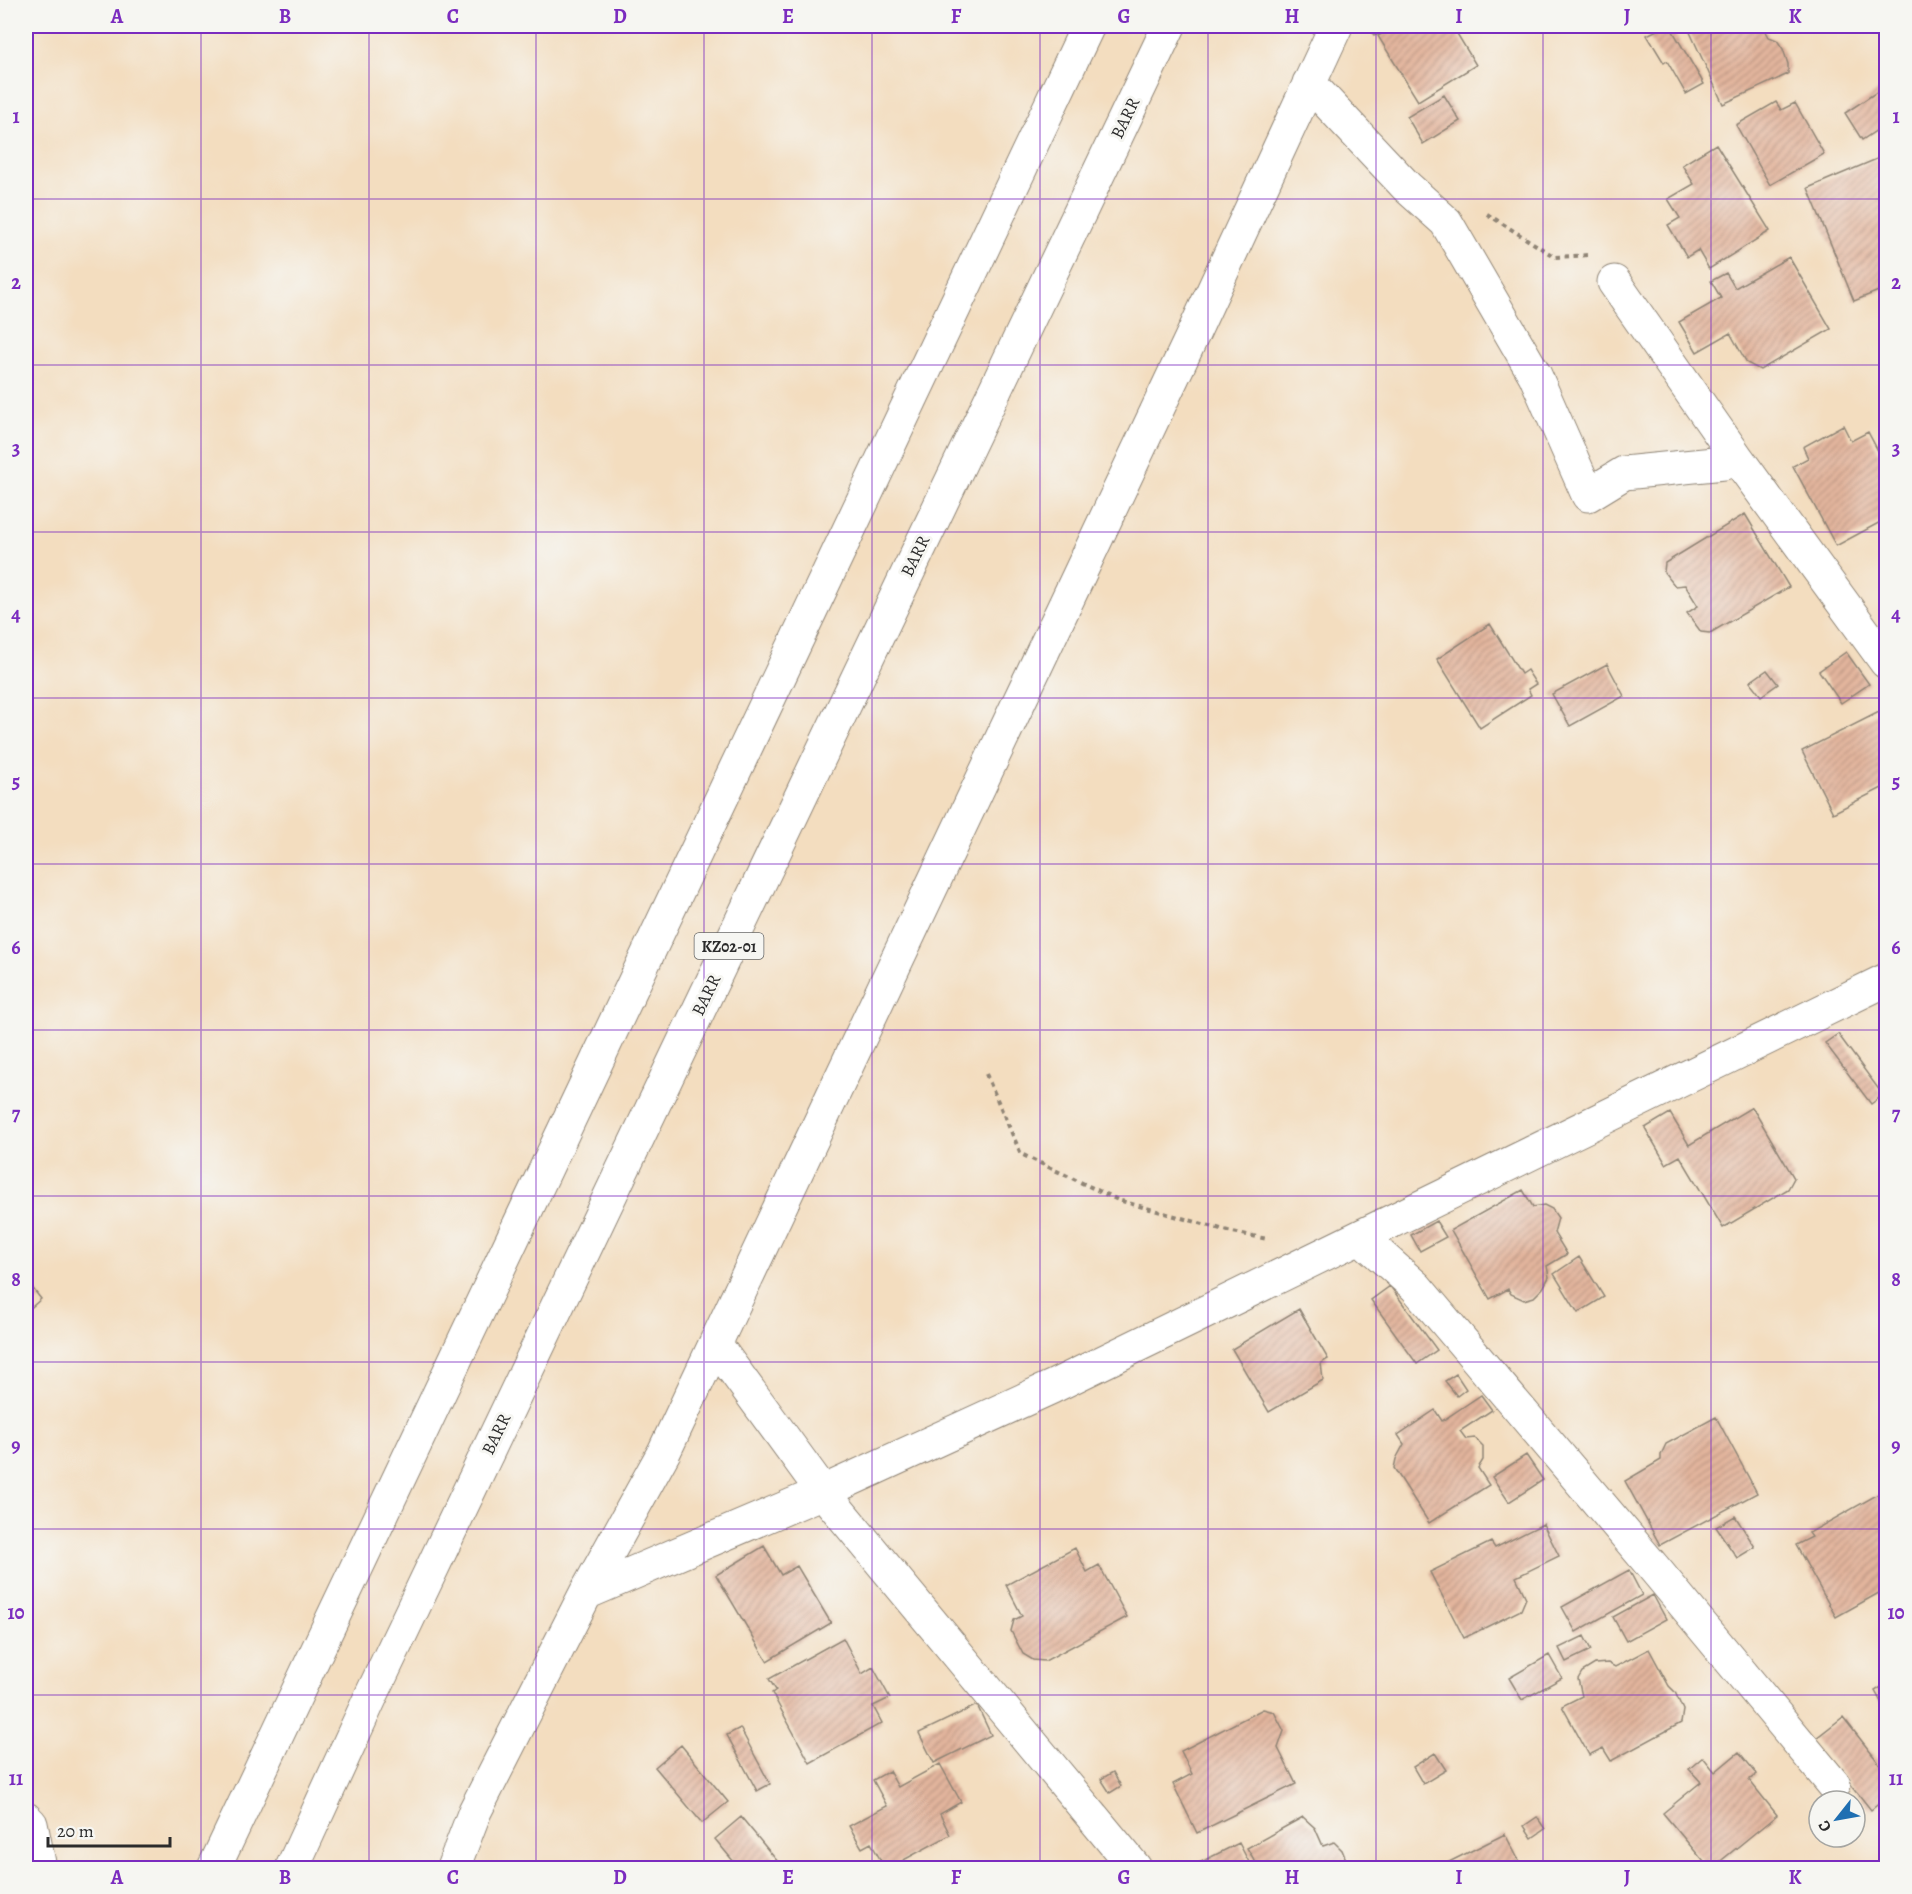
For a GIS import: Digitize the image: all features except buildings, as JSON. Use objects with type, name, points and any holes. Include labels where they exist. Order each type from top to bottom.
[{"type":"main road","points":[[214,1869],[1088,26]]},
{"type":"main road","name":"BARR","points":[[292,1869],[382,1673],[1169,26]]},
{"type":"main road","points":[[453,1869],[475,1811],[586,1593],[664,1452],[1195,330],[1336,26]]},
{"type":"main road","points":[[1309,83],[1407,188],[1446,222],[1535,375],[1588,495],[1624,473],[1724,463],[1737,458]]},
{"type":"main road","points":[[1614,282],[1737,458],[1887,662]]},
{"type":"main road","points":[[586,1593],[823,1492],[1052,1387],[1887,980]]},
{"type":"main road","points":[[1360,1237],[1416,1287],[1834,1785]]},
{"type":"main road","points":[[715,1344],[823,1492],[1135,1869]]},
{"type":"main road","points":[[26,1819],[31,1824],[40,1869]]},
{"type":"path","points":[[1486,213],[1555,257],[1588,254],[1614,282]]},
{"type":"path","points":[[986,1074],[1021,1154],[1118,1200],[1228,1231],[1272,1240]]}]
